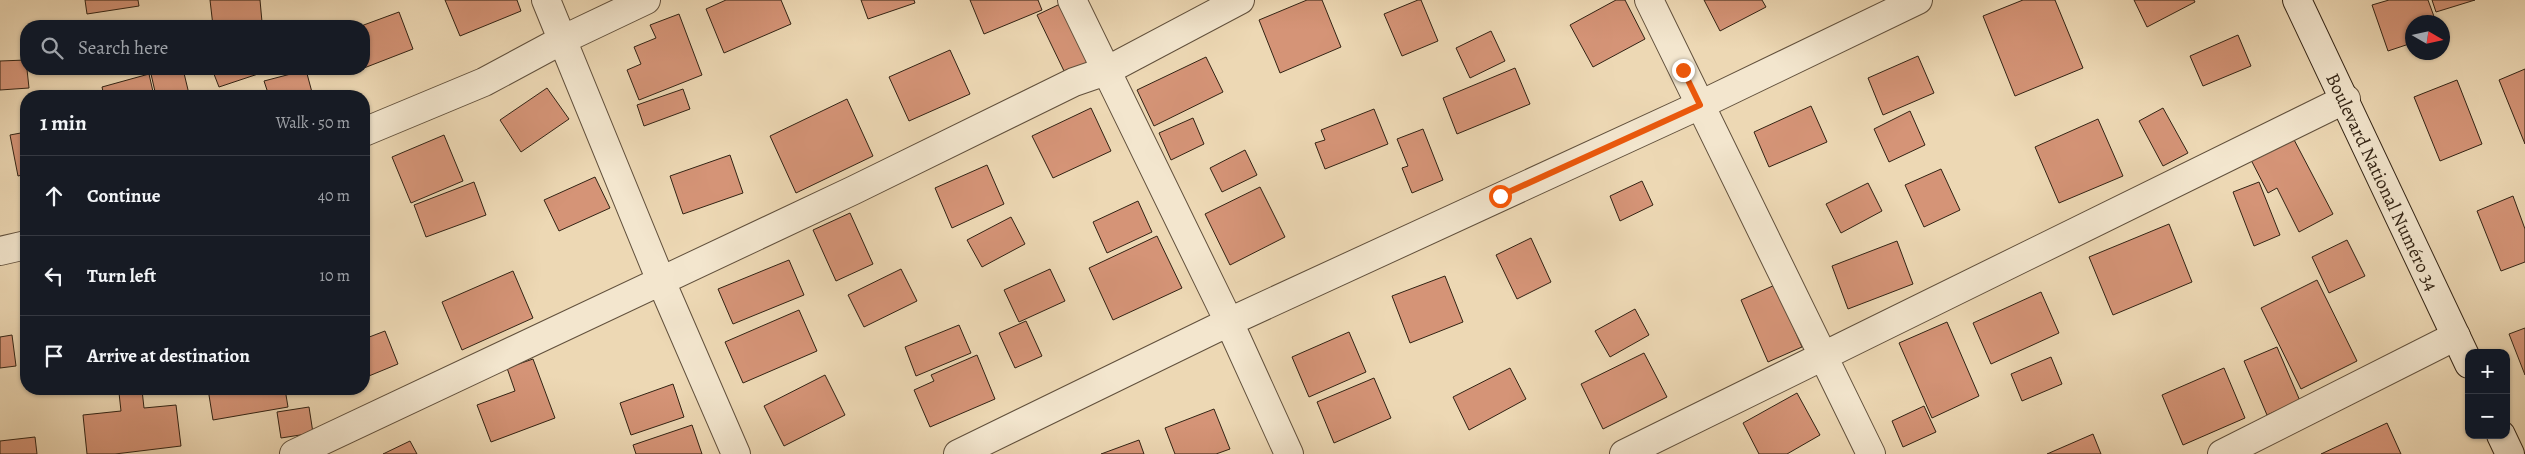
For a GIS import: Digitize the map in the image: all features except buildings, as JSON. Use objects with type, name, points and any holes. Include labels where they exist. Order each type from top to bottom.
[{"type":"street","points":[[546,0],[564,39],[661,281],[736,454]]},
{"type":"street","points":[[370,130],[484,82],[564,39],[646,0]]},
{"type":"street","points":[[1072,0],[1229,322],[1289,454]]},
{"type":"street","points":[[294,454],[854,190],[1074,82],[1106,71],[1240,0]]},
{"type":"street","points":[[1649,0],[1871,454]]},
{"type":"street","points":[[958,454],[1229,322],[1700,105],[1918,0]]},
{"type":"street","name":"Boulevard National Numéro 34","points":[[2297,0],[2346,99],[2465,355]]},
{"type":"street","points":[[1624,454],[2346,99]]},
{"type":"street","points":[[0,251],[20,247]]},
{"type":"street","points":[[2222,454],[2456,336]]},
{"type":"street","points":[[2503,439],[2510,454]]},
{"type":"route","points":[[1500,196],[1700,105],[1683,70]]}]
